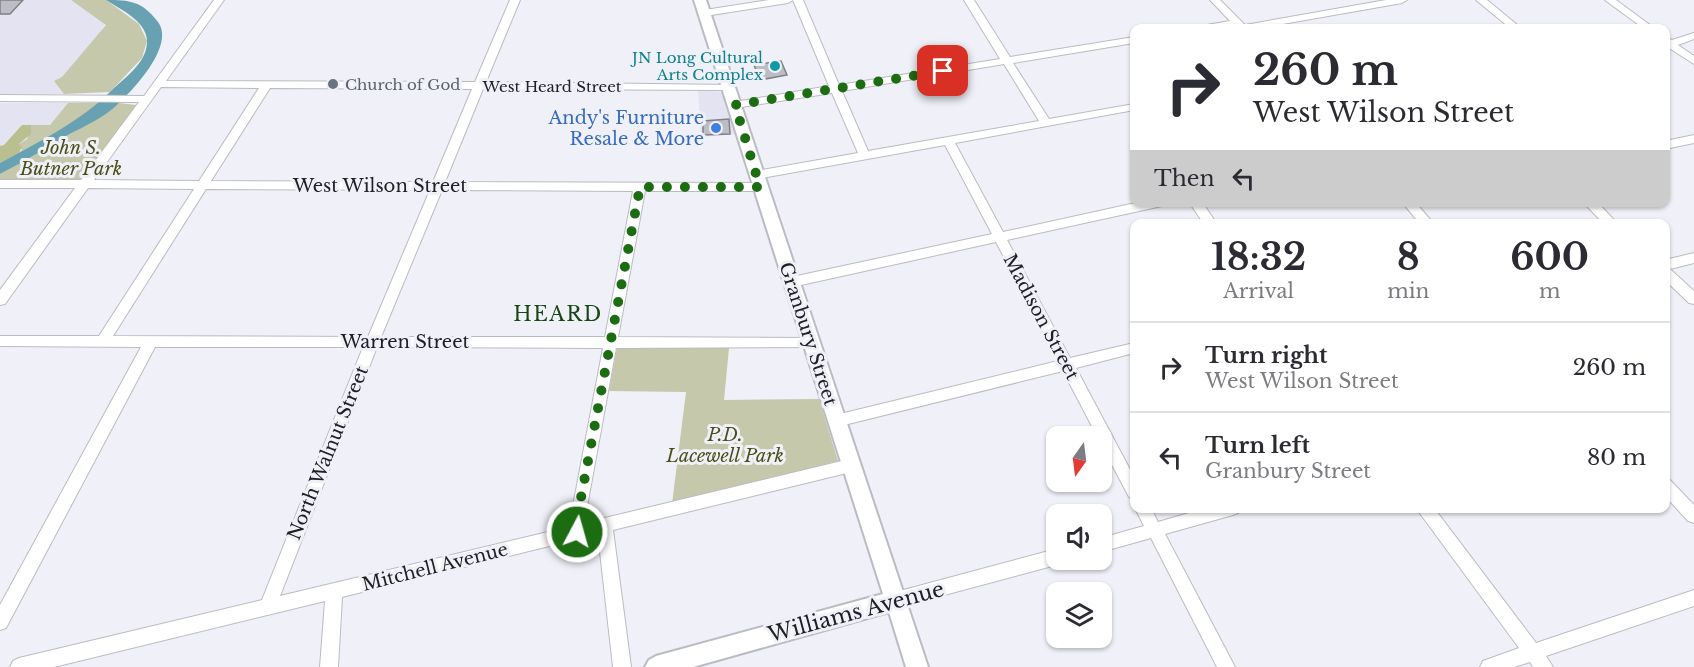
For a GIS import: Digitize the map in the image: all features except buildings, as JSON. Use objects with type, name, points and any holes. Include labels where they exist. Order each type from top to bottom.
[{"type":"street","points":[[0,300],[219,0]]},
{"type":"street","name":"North Walnut Street","points":[[270,607],[271,597],[372,342],[515,0]]},
{"type":"street","points":[[703,6],[788,0]]},
{"type":"street","points":[[798,0],[866,157]]},
{"type":"street","points":[[969,0],[1045,122]]},
{"type":"street","points":[[1215,0],[1239,24]]},
{"type":"street","points":[[1257,24],[1359,4],[1402,0]]},
{"type":"street","points":[[1481,0],[1511,24]]},
{"type":"street","points":[[1610,0],[1643,24]]},
{"type":"street","name":"Granbury Street","points":[[703,6],[810,343],[917,667]]},
{"type":"street","points":[[1670,42],[1694,36]]},
{"type":"street","points":[[735,105],[1130,41]]},
{"type":"street","points":[[1670,45],[1694,61]]},
{"type":"street","name":"West Heard Street","points":[[158,84],[729,87]]},
{"type":"street","points":[[103,341],[266,85]]},
{"type":"street","points":[[0,98],[148,99]]},
{"type":"street","name":"West Wilson Street","points":[[0,184],[640,187],[759,181],[948,140],[1130,108]]},
{"type":"street","points":[[1670,144],[1694,139]]},
{"type":"street","name":"Madison Street","points":[[948,140],[1130,484]]},
{"type":"street","points":[[577,532],[576,524],[640,187]]},
{"type":"street","points":[[792,282],[1139,207]]},
{"type":"street","points":[[1413,207],[1423,219]]},
{"type":"street","points":[[1594,207],[1607,219]]},
{"type":"street","points":[[1670,264],[1694,258]]},
{"type":"street","points":[[1670,277],[1694,299]]},
{"type":"street","name":"Warren Street","points":[[0,341],[810,343]]},
{"type":"street","points":[[0,622],[151,341]]},
{"type":"street","points":[[836,421],[1130,349]]},
{"type":"street","name":"Mitchell Avenue","points":[[19,667],[850,466]]},
{"type":"street","points":[[1670,490],[1694,516]]},
{"type":"street","points":[[1146,513],[1226,667]]},
{"type":"street","points":[[1112,542],[1216,513]]},
{"type":"street","points":[[1428,513],[1544,667]]},
{"type":"street","points":[[605,526],[622,667]]},
{"type":"street","name":"Williams Avenue","points":[[656,667],[1046,560]]},
{"type":"street","points":[[329,667],[334,591]]},
{"type":"street","points":[[1489,667],[1694,598]]},
{"type":"shaded area","points":[[0,0],[71,0],[106,23],[64,90],[64,94],[0,94]]},
{"type":"shaded area","points":[[698,90],[724,92],[737,134],[701,137]]},
{"type":"shaded area","points":[[0,103],[68,103],[50,125],[22,125],[4,146],[0,146]]},
{"type":"green space","points":[[71,0],[106,0],[139,24],[147,41],[142,58],[110,92],[64,94],[54,81],[62,77],[106,25]]},
{"type":"green space","points":[[68,103],[101,103],[68,126],[19,153],[22,150],[19,144],[27,139],[31,125],[50,125]]},
{"type":"green space","name":"John S. Butner Park","points":[[119,103],[137,105],[79,181],[0,180],[0,174],[98,118]]},
{"type":"green space","points":[[22,125],[31,125],[31,134],[19,144],[22,147],[19,153],[0,163],[0,146],[4,145]]},
{"type":"green space","name":"P.D. Lacewell Park","points":[[617,348],[729,348],[724,400],[819,399],[838,461],[672,504],[686,392],[609,391]]},
{"type":"water","points":[[106,0],[135,3],[158,22],[162,31],[161,42],[151,66],[108,113],[0,174],[0,163],[58,131],[85,113],[128,75],[144,56],[147,40],[142,27],[131,16]]},
{"type":"place","name":"JN Long Cultural Arts Complex","points":[[775,66]]},
{"type":"place","name":"Church of God","points":[[333,84]]},
{"type":"place","name":"Andy's Furniture Resale & More","points":[[716,128]]},
{"type":"district","name":"HEARD","points":[[558,314]]},
{"type":"route","points":[[577,532],[576,524],[640,187],[760,187],[735,105],[943,71]]}]
